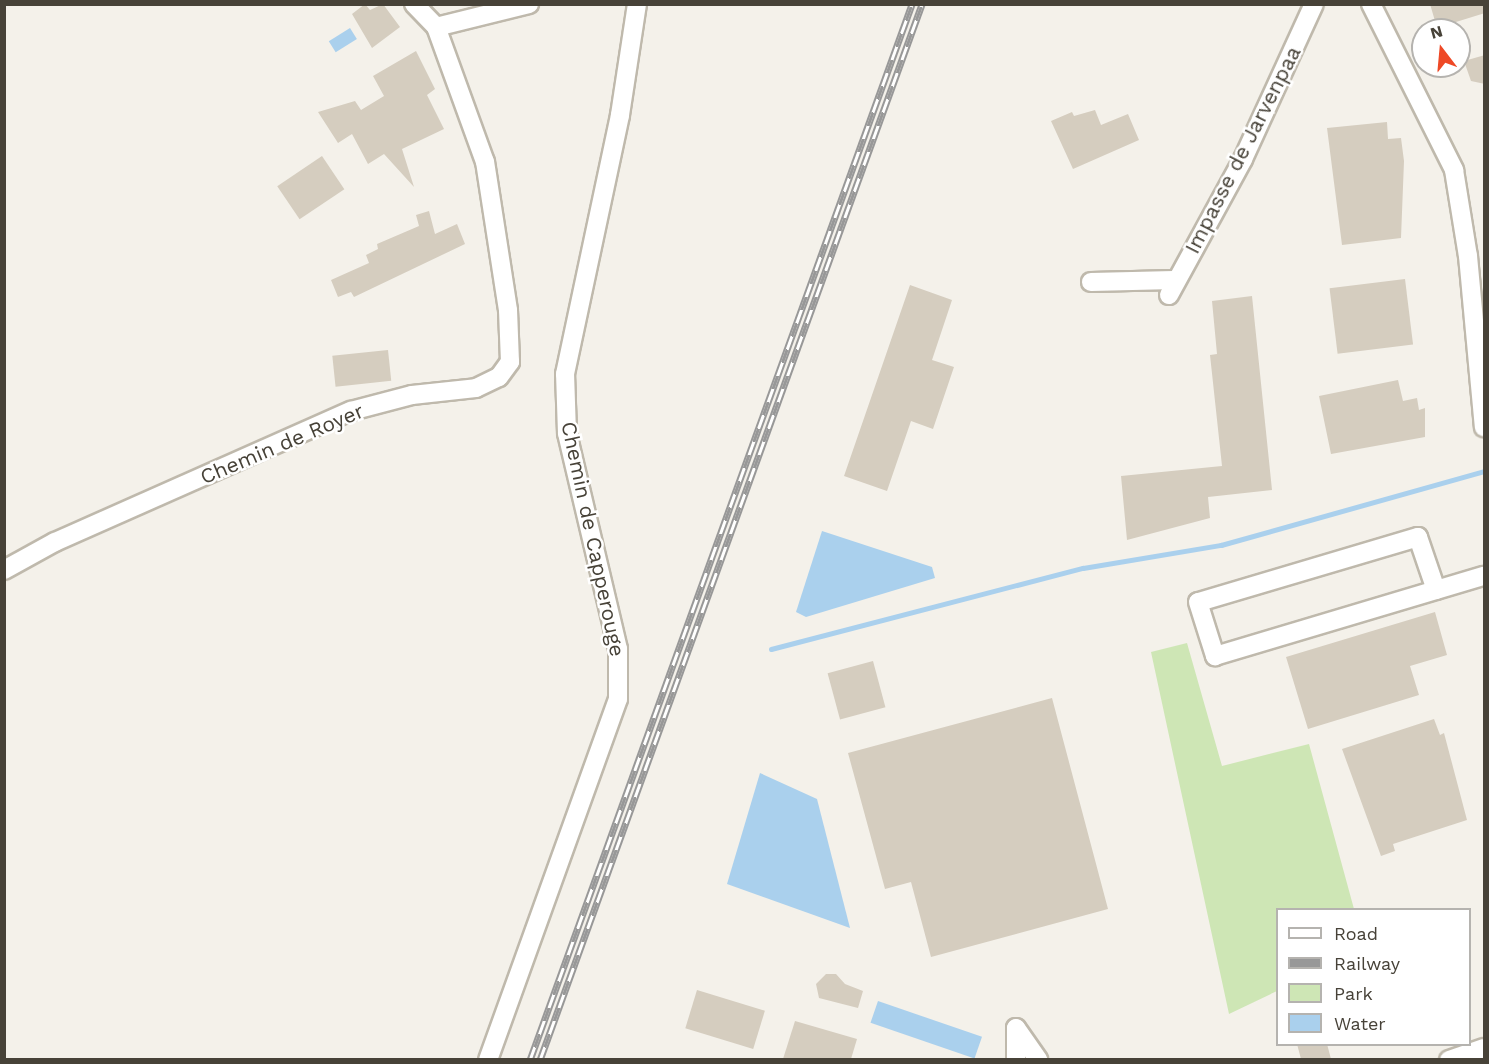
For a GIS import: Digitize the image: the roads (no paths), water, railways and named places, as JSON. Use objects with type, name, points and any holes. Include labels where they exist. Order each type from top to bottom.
[{"type":"street","points":[[414,4],[436,27],[529,4]]},
{"type":"street","name":"Chemin de Capperouge","points":[[488,1059],[618,699],[618,650],[567,433],[565,374],[620,115],[637,4]]},
{"type":"street","name":"Impasse de Jarvenpaa","points":[[1091,282],[1171,287],[1196,249],[1243,159],[1314,4]]},
{"type":"street","points":[[1371,4],[1454,170],[1468,256],[1485,426]]},
{"type":"street","name":"Chemin de Royer","points":[[4,570],[55,542],[351,411],[412,395],[476,388],[499,377],[510,362],[508,310],[485,162],[436,27]]},
{"type":"street","points":[[1436,590],[1418,537],[1198,602],[1215,656],[1485,576]]},
{"type":"street","points":[[1017,1059],[1016,1028],[1038,1059]]},
{"type":"street","points":[[1449,1059],[1485,1048]]},
{"type":"water","points":[[350,28],[357,39],[336,52],[329,41]]},
{"type":"water","points":[[822,531],[932,567],[935,578],[806,617],[796,612]]},
{"type":"water","points":[[760,773],[817,799],[850,928],[727,884]]},
{"type":"water","points":[[878,1001],[982,1037],[975,1059],[871,1023]]},
{"type":"waterway","points":[[771,649],[1083,568],[1221,545],[1484,471]]},
{"type":"railway","points":[[530,1060],[912,4]]},
{"type":"railway","points":[[540,1060],[922,4]]}]
